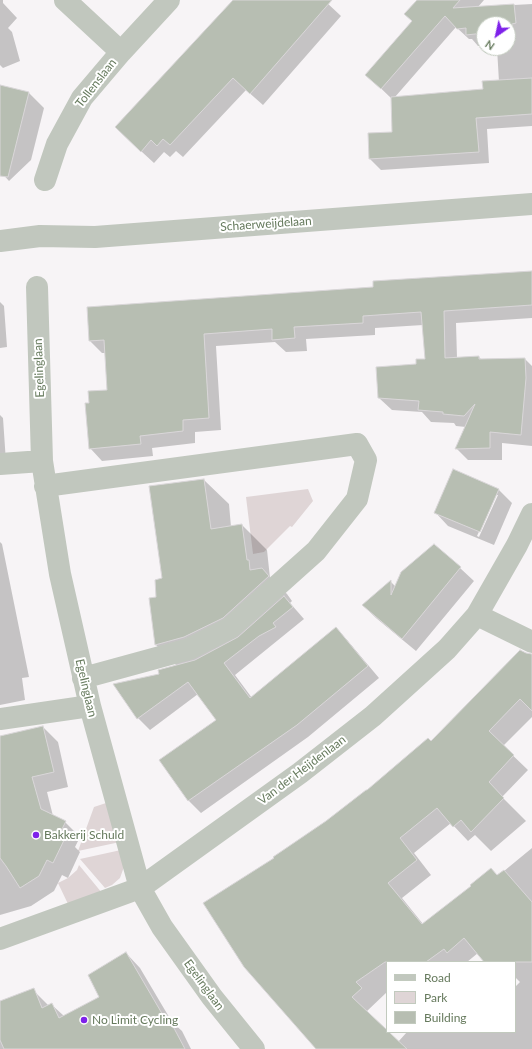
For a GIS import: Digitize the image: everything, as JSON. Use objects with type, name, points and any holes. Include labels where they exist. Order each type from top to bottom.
[{"type":"street","points":[[65,0],[120,52]]},
{"type":"street","name":"Tollenslaan","points":[[46,180],[57,144],[82,98],[120,52],[168,0]]},
{"type":"street","name":"Schaerweijdelaan","points":[[0,242],[40,236],[95,237],[532,204]]},
{"type":"street","name":"Egelinglaan","points":[[37,287],[42,461],[60,574],[90,706],[140,888],[162,927],[212,997],[254,1049]]},
{"type":"street","points":[[45,486],[357,444],[366,460],[357,499],[316,551],[230,628],[190,649],[83,678]]},
{"type":"street","points":[[0,464],[42,461]]},
{"type":"street","name":"Van der Heijdenlaan","points":[[0,939],[140,888],[300,773],[373,716],[447,649],[477,615],[517,545],[532,514]]},
{"type":"street","points":[[477,615],[532,642]]},
{"type":"street","points":[[0,719],[90,706]]},
{"type":"green space","points":[[308,489],[313,501],[292,527],[290,526],[264,552],[253,554],[246,497]]},
{"type":"green space","points":[[109,802],[120,842],[78,851],[94,807]]},
{"type":"green space","points":[[121,850],[125,864],[120,878],[112,885],[105,888],[80,859]]},
{"type":"green space","points":[[79,865],[102,893],[68,904],[58,883],[68,878],[77,870]]},
{"type":"building","points":[[233,0],[332,0],[250,94],[233,78],[170,145],[163,139],[157,146],[151,140],[141,152],[115,127]]},
{"type":"building","points":[[417,0],[460,0],[453,8],[514,4],[515,16],[476,16],[476,34],[466,35],[466,28],[457,29],[445,16],[381,89],[365,75],[412,21],[404,14]]},
{"type":"building","points":[[532,78],[532,114],[476,118],[479,152],[369,159],[368,133],[392,132],[391,97],[483,89],[482,81]]},
{"type":"building","points":[[0,85],[29,92],[8,177],[0,176]]},
{"type":"building","points":[[532,271],[532,305],[444,311],[445,358],[479,356],[479,359],[525,358],[526,378],[521,435],[490,432],[490,448],[455,449],[475,404],[464,416],[443,414],[443,412],[418,410],[419,401],[378,398],[376,367],[416,364],[416,359],[425,359],[421,312],[363,316],[363,323],[294,327],[295,338],[272,340],[272,329],[204,334],[209,418],[183,420],[183,431],[140,436],[141,444],[89,449],[85,403],[89,403],[88,391],[107,390],[104,340],[89,341],[87,307],[373,287],[373,281]]},
{"type":"building","points":[[453,469],[499,489],[480,532],[434,513]]},
{"type":"building","points":[[204,479],[211,529],[242,524],[247,560],[249,560],[250,570],[262,568],[269,576],[223,618],[184,637],[155,645],[149,598],[156,597],[155,580],[162,578],[149,486]]},
{"type":"building","points":[[434,544],[461,567],[402,639],[362,605],[391,580],[391,595],[401,572]]},
{"type":"building","points":[[284,596],[293,607],[273,623],[276,627],[259,636],[224,663],[250,698],[336,627],[368,666],[297,725],[188,801],[159,760],[216,720],[188,682],[137,719],[113,684],[159,674],[158,670],[195,660],[238,637]]},
{"type":"building","points":[[520,650],[532,654],[532,711],[520,699],[489,731],[514,755],[489,782],[504,798],[471,832],[461,820],[453,827],[437,808],[400,838],[417,860],[388,883],[422,924],[471,886],[470,885],[491,868],[497,875],[504,870],[532,902],[532,962],[483,961],[464,938],[447,953],[444,949],[427,961],[386,961],[356,982],[362,988],[352,997],[386,1029],[386,1033],[390,1033],[407,1049],[316,1049],[244,967],[203,903],[274,858],[273,857],[326,821],[367,790],[428,738],[431,741]]},
{"type":"building","points":[[43,726],[54,772],[32,777],[41,809],[66,821],[60,833],[66,836],[53,863],[47,860],[39,876],[20,888],[0,858],[0,736]]},
{"type":"building","points":[[126,952],[164,1017],[167,1015],[185,1049],[4,1049],[0,1040],[0,1001],[34,988],[42,1008],[52,1003],[59,1018],[99,997],[88,975]]},
{"type":"place","name":"Bakkerij Schuld","points":[[36,835]]},
{"type":"place","name":"No Limit Cycling","points":[[84,1020]]}]
